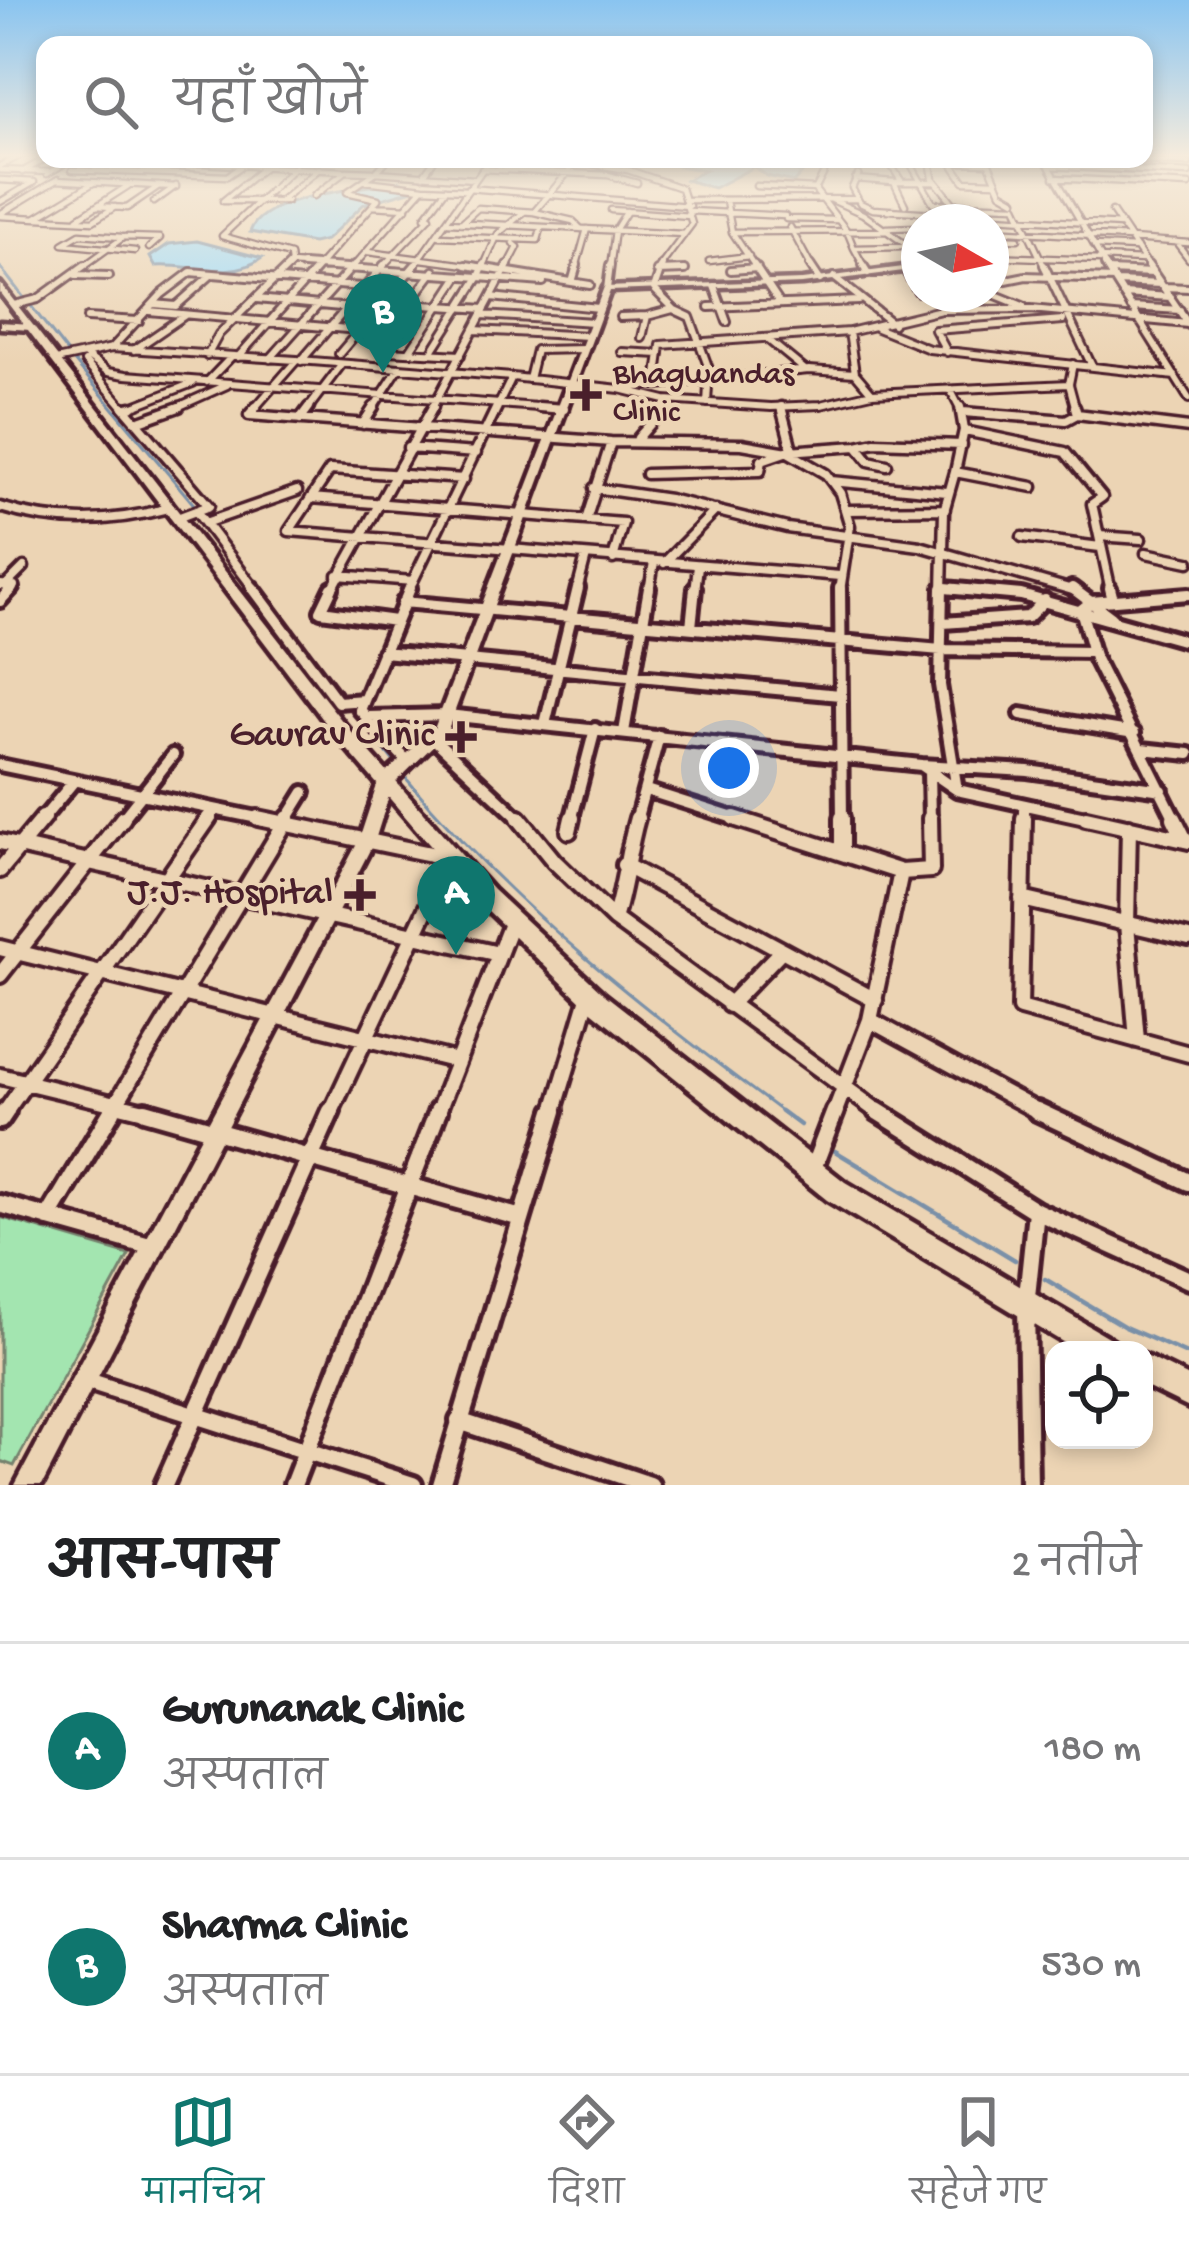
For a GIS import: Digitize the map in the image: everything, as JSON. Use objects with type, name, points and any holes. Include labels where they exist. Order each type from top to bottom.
[{"type":"highway","points":[[0,286],[180,512],[385,783],[512,921],[589,994],[812,1171],[1087,1341]]},
{"type":"highway","points":[[1153,1375],[1189,1393]]},
{"type":"street","points":[[236,223],[222,236],[290,255],[291,264]]},
{"type":"street","points":[[207,382],[271,322],[357,223]]},
{"type":"street","points":[[270,359],[393,223]]},
{"type":"street","points":[[422,223],[249,415],[553,439],[743,442],[802,454],[830,482],[847,510],[851,534],[840,576],[842,851]]},
{"type":"street","points":[[300,419],[356,330],[447,223]]},
{"type":"street","points":[[466,223],[684,234]]},
{"type":"street","points":[[431,353],[479,277],[495,239],[510,223]]},
{"type":"street","points":[[576,223],[584,229]]},
{"type":"street","points":[[28,1485],[367,840],[385,783],[434,739],[446,715],[574,384],[606,287],[619,223]]},
{"type":"street","points":[[654,289],[657,271],[690,230],[690,223]]},
{"type":"street","points":[[730,223],[780,304]]},
{"type":"street","points":[[788,223],[798,248],[827,279],[893,325]]},
{"type":"street","points":[[841,223],[868,273]]},
{"type":"street","points":[[875,223],[901,241]]},
{"type":"street","points":[[1025,223],[1092,366]]},
{"type":"street","points":[[1080,223],[1189,399]]},
{"type":"street","points":[[1097,223],[1121,225],[1188,322]]},
{"type":"street","points":[[439,236],[538,240],[541,229]]},
{"type":"street","points":[[573,279],[584,229]]},
{"type":"street","points":[[732,232],[901,230]]},
{"type":"street","points":[[135,251],[64,244],[80,234],[160,238],[149,248]]},
{"type":"street","points":[[1009,235],[1137,248]]},
{"type":"street","points":[[14,305],[38,299],[124,237]]},
{"type":"street","points":[[395,621],[322,611],[356,537],[506,272],[518,247],[512,246],[513,240]]},
{"type":"street","points":[[1091,242],[1189,243]]},
{"type":"street","points":[[1176,242],[1188,256]]},
{"type":"street","points":[[854,248],[901,246]]},
{"type":"street","points":[[368,252],[422,256],[590,285]]},
{"type":"street","points":[[710,261],[749,256]]},
{"type":"street","points":[[1009,256],[1144,260]]},
{"type":"street","points":[[442,260],[410,304],[594,322]]},
{"type":"street","points":[[207,356],[210,345],[291,264],[654,289],[827,279],[901,269]]},
{"type":"street","points":[[730,270],[757,268]]},
{"type":"street","points":[[657,271],[685,270]]},
{"type":"street","points":[[1109,271],[1153,273]]},
{"type":"street","points":[[112,348],[191,272],[418,292]]},
{"type":"street","points":[[73,274],[109,276]]},
{"type":"street","points":[[152,308],[176,306],[212,274]]},
{"type":"street","points":[[409,352],[459,276]]},
{"type":"street","points":[[1009,281],[1050,276],[1189,288]]},
{"type":"street","points":[[545,303],[552,283]]},
{"type":"street","points":[[714,286],[728,322]]},
{"type":"street","points":[[654,289],[690,317],[710,379],[707,404]]},
{"type":"street","points":[[1123,295],[1171,297]]},
{"type":"street","points":[[490,297],[599,308]]},
{"type":"street","points":[[256,299],[403,313]]},
{"type":"street","points":[[1009,300],[1068,317]]},
{"type":"street","points":[[709,307],[858,301]]},
{"type":"street","points":[[1131,307],[1180,310]]},
{"type":"street","points":[[152,308],[402,334]]},
{"type":"street","points":[[620,317],[674,309]]},
{"type":"street","points":[[1009,309],[1031,309]]},
{"type":"street","points":[[656,383],[661,345],[849,332],[935,312]]},
{"type":"street","points":[[134,350],[185,315]]},
{"type":"street","points":[[642,338],[646,316]]},
{"type":"street","points":[[947,352],[935,330],[1068,317],[1188,322]]},
{"type":"street","points":[[87,318],[139,321]]},
{"type":"street","points":[[916,318],[928,330]]},
{"type":"street","points":[[0,325],[31,327]]},
{"type":"street","points":[[877,328],[895,340],[947,352],[1018,355],[1175,376]]},
{"type":"street","points":[[474,330],[590,336]]},
{"type":"street","points":[[849,332],[855,373],[872,393]]},
{"type":"street","points":[[766,338],[805,370]]},
{"type":"street","points":[[56,360],[112,348],[298,361],[341,359],[620,389],[670,400],[782,407],[872,393],[1070,384]]},
{"type":"street","points":[[388,350],[461,355]]},
{"type":"street","points":[[529,379],[536,350],[585,350]]},
{"type":"street","points":[[622,352],[660,354]]},
{"type":"street","points":[[82,355],[108,372],[564,409]]},
{"type":"street","points":[[0,507],[55,521],[92,522],[209,506],[82,355]]},
{"type":"street","points":[[1073,364],[1070,384],[1077,414]]},
{"type":"street","points":[[363,424],[399,368]]},
{"type":"street","points":[[620,389],[805,370],[855,373]]},
{"type":"street","points":[[408,762],[360,710],[403,602],[512,377]]},
{"type":"street","points":[[126,409],[195,381]]},
{"type":"street","points":[[136,422],[206,398],[230,383]]},
{"type":"street","points":[[951,391],[963,412],[965,431],[945,509],[940,685],[957,790]]},
{"type":"street","points":[[638,438],[670,400]]},
{"type":"street","points":[[782,407],[792,449],[788,451]]},
{"type":"street","points":[[963,412],[1042,420],[1066,420],[1077,414],[1189,428]]},
{"type":"street","points":[[965,431],[1006,439],[1028,450],[1065,452],[1099,489],[1102,497],[1092,504],[1113,600]]},
{"type":"street","points":[[586,520],[610,442]]},
{"type":"street","points":[[646,474],[760,471],[762,460],[788,451],[875,442],[962,446]]},
{"type":"street","points":[[856,446],[869,461],[887,465]]},
{"type":"street","points":[[408,448],[476,453]]},
{"type":"street","points":[[464,479],[330,470],[289,531],[840,576]]},
{"type":"street","points":[[955,472],[1033,487]]},
{"type":"street","points":[[830,482],[947,492]]},
{"type":"street","points":[[594,488],[788,528],[851,534],[1071,587],[1086,606],[1093,652],[1187,840]]},
{"type":"street","points":[[205,523],[298,491]]},
{"type":"street","points":[[311,498],[623,523],[613,559]]},
{"type":"street","points":[[847,510],[945,509]]},
{"type":"street","points":[[624,732],[659,563],[716,510]]},
{"type":"street","points":[[180,512],[205,523],[338,702],[364,700]]},
{"type":"street","points":[[1022,537],[1141,539]]},
{"type":"street","points":[[1146,554],[1189,562]]},
{"type":"street","points":[[545,724],[586,556]]},
{"type":"street","points":[[691,627],[698,566]]},
{"type":"street","points":[[3,585],[24,567]]},
{"type":"street","points":[[338,575],[413,581]]},
{"type":"street","points":[[0,601],[14,586],[3,585]]},
{"type":"street","points":[[944,588],[1086,606],[1189,642]]},
{"type":"street","points":[[1086,606],[1189,595]]},
{"type":"street","points":[[943,623],[1028,617],[1045,600]]},
{"type":"street","points":[[403,602],[940,650],[1093,652]]},
{"type":"street","points":[[383,652],[840,695]]},
{"type":"street","points":[[1021,714],[1134,733]]},
{"type":"street","points":[[368,718],[446,715],[925,768],[1028,771],[1162,790]]},
{"type":"street","points":[[569,831],[595,729]]},
{"type":"street","points":[[614,919],[659,736]]},
{"type":"street","points":[[434,739],[507,803],[554,861],[614,919],[843,1090],[1036,1211],[1189,1280]]},
{"type":"street","points":[[1142,748],[1189,754]]},
{"type":"street","points":[[0,975],[173,754]]},
{"type":"street","points":[[925,768],[957,790],[1187,840]]},
{"type":"street","points":[[646,790],[902,872],[931,870],[925,768]]},
{"type":"street","points":[[3,770],[450,858],[364,1037],[164,1485]]},
{"type":"street","points":[[0,870],[74,781]]},
{"type":"street","points":[[48,1218],[304,792]]},
{"type":"street","points":[[1024,805],[1019,1008],[1189,1054]]},
{"type":"street","points":[[0,1120],[215,810]]},
{"type":"street","points":[[1129,827],[1127,924],[1137,1040]]},
{"type":"street","points":[[0,842],[499,954]]},
{"type":"street","points":[[624,865],[875,1000]]},
{"type":"street","points":[[812,1171],[871,1020],[902,872]]},
{"type":"street","points":[[1022,899],[1189,938]]},
{"type":"street","points":[[293,1485],[512,921]]},
{"type":"street","points":[[0,948],[457,1061]]},
{"type":"street","points":[[729,1004],[782,950]]},
{"type":"street","points":[[442,1485],[589,994]]},
{"type":"street","points":[[871,1020],[1041,1113],[1189,1182]]},
{"type":"street","points":[[0,1076],[215,1128],[308,1161],[521,1218]]},
{"type":"street","points":[[0,1204],[153,1247]]},
{"type":"street","points":[[1029,1485],[1026,1306],[1036,1211]]},
{"type":"street","points":[[83,1380],[413,1485]]},
{"type":"street","points":[[459,1421],[650,1485]]},
{"type":"green space","points":[[0,1217],[129,1255],[14,1466],[0,1461]]},
{"type":"water","points":[[255,223],[344,223],[326,240],[313,243],[250,232]]},
{"type":"water","points":[[197,241],[262,258],[224,270],[155,266],[150,257],[169,244]]},
{"type":"waterway","points":[[0,267],[24,298]]},
{"type":"waterway","points":[[28,302],[67,352]]},
{"type":"waterway","points":[[73,360],[196,507]]},
{"type":"waterway","points":[[311,658],[343,697]]},
{"type":"waterway","points":[[349,705],[395,763]]},
{"type":"waterway","points":[[405,777],[491,871],[584,957],[782,1112]]},
{"type":"waterway","points":[[782,1112],[800,1125]]},
{"type":"waterway","points":[[835,1151],[1015,1260]]},
{"type":"waterway","points":[[1045,1279],[1125,1327],[1189,1355]]},
{"type":"place","name":"Sharma Clinic","points":[[383,373]]},
{"type":"place","name":"Bhagwandas Clinic","points":[[586,395]]},
{"type":"place","name":"Gaurav Clinic","points":[[461,737]]},
{"type":"place","name":"J.J. Hospital","points":[[360,895]]},
{"type":"place","name":"Gurunanak Clinic","points":[[456,955]]}]
